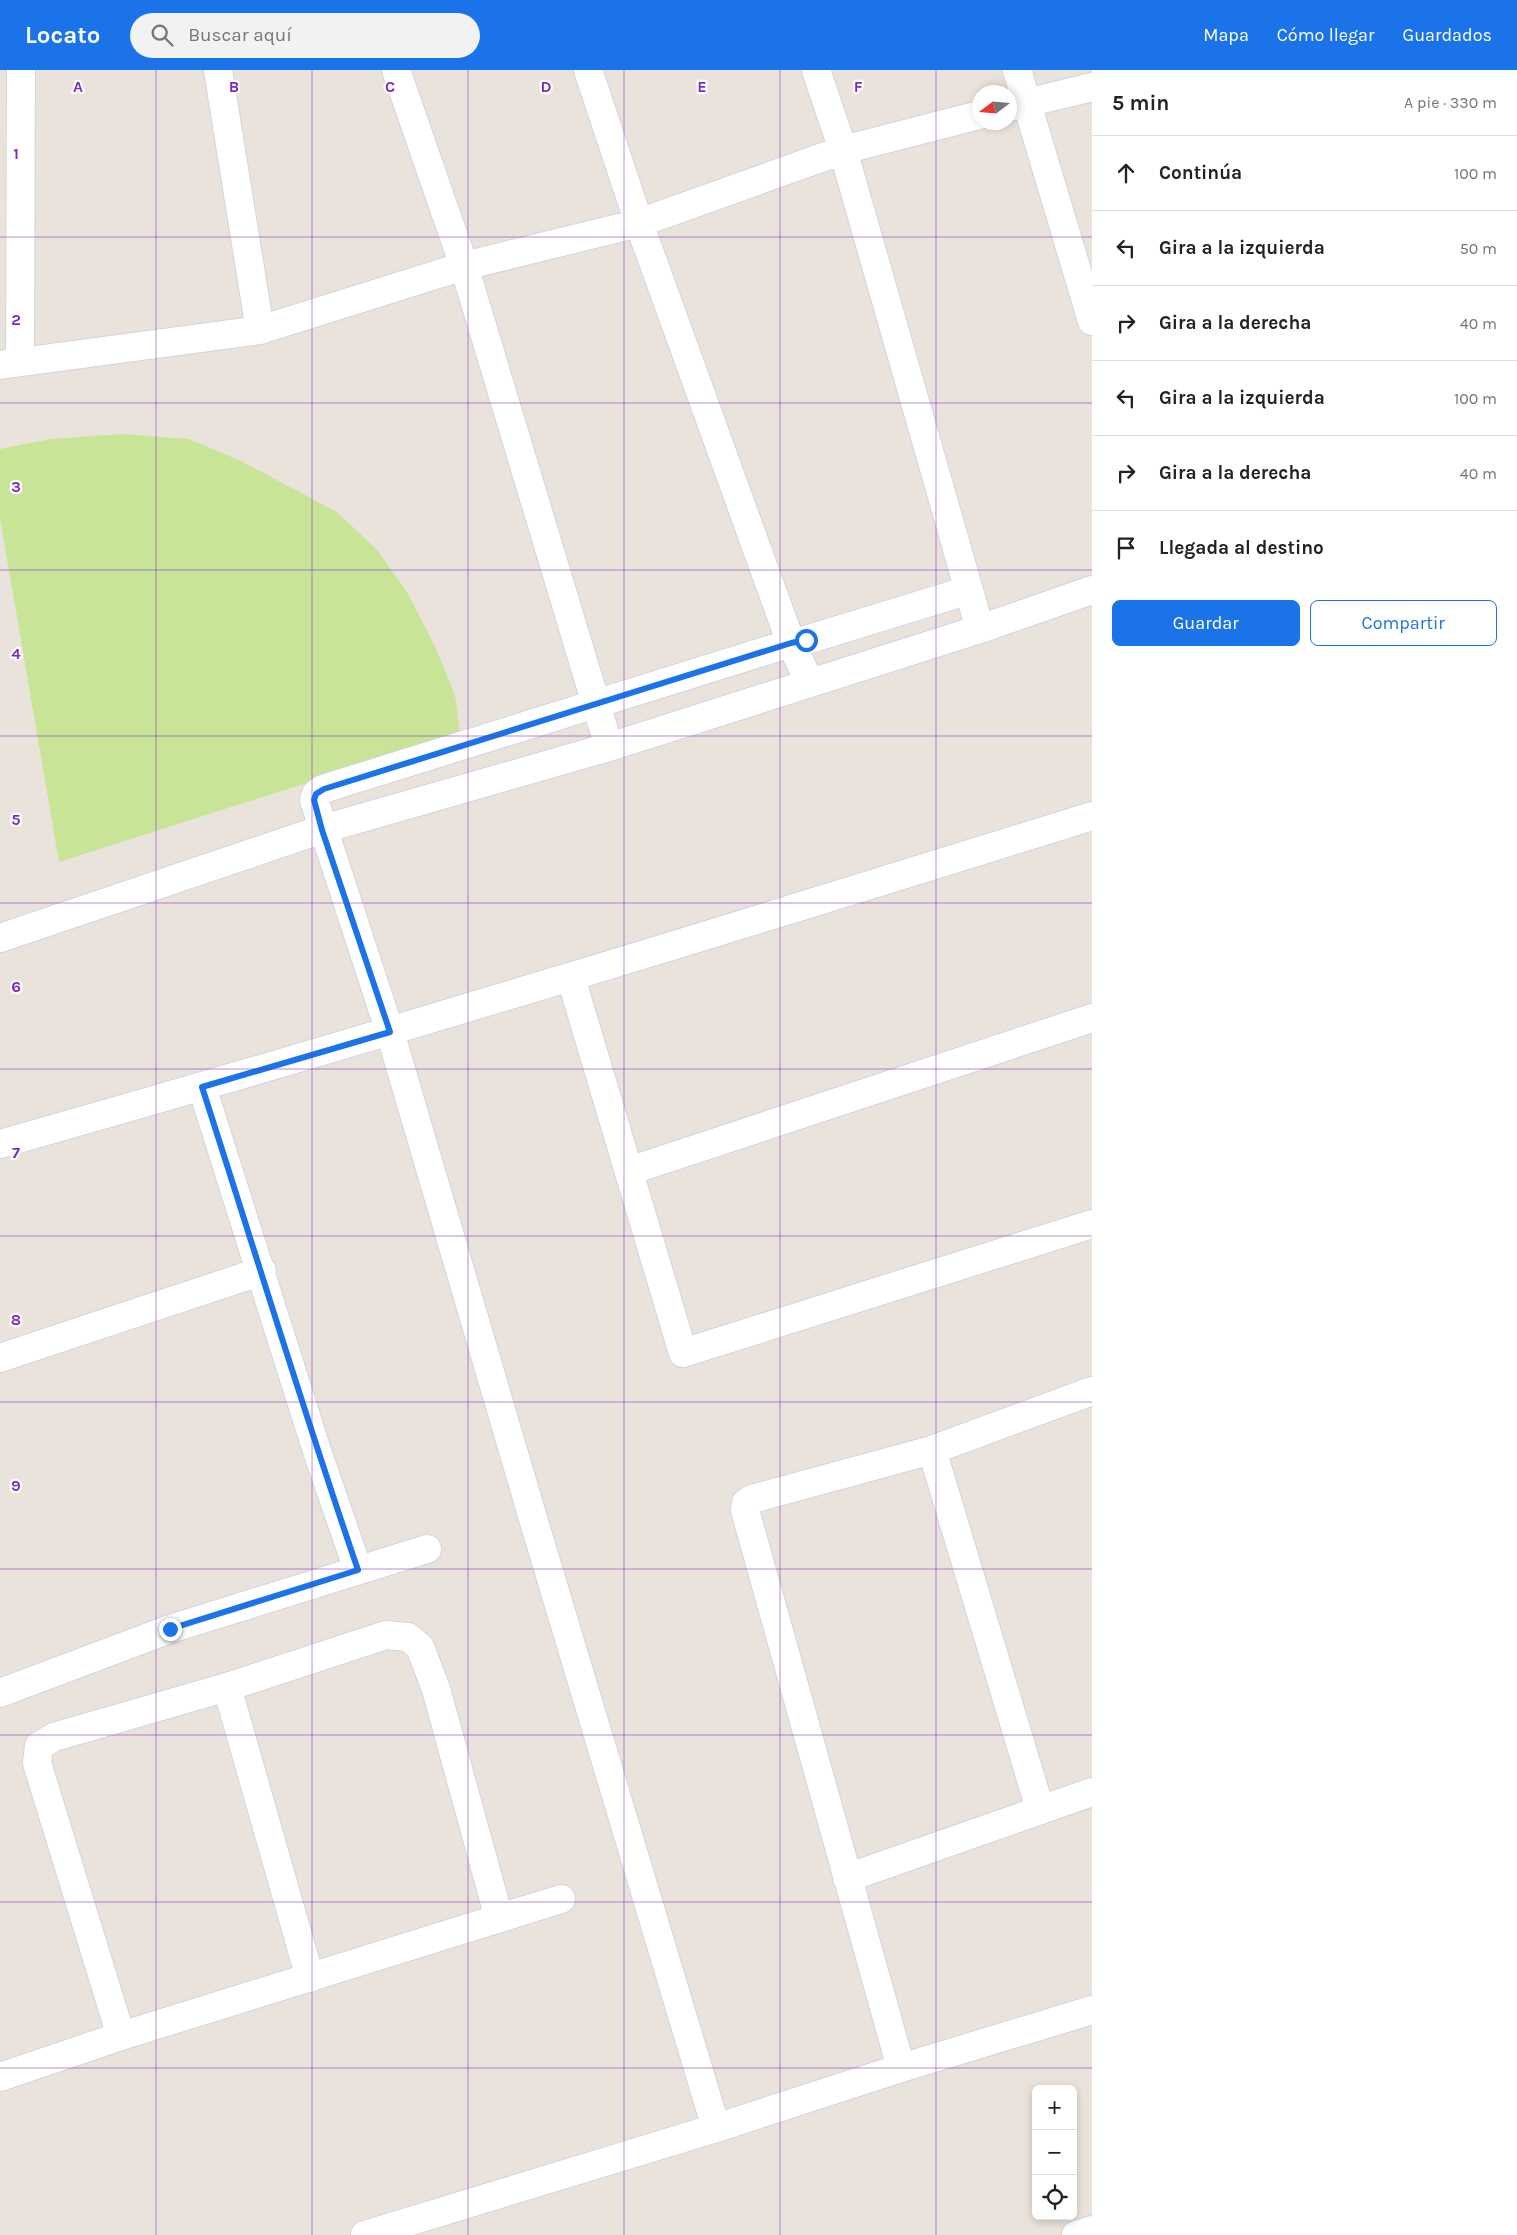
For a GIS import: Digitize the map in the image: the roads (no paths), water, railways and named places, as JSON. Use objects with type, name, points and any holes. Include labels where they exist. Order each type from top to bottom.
[{"type":"street","points":[[21,70],[10,363],[260,330],[464,266],[639,223],[843,150],[972,117]]},
{"type":"street","points":[[218,70],[260,330]]},
{"type":"street","points":[[396,70],[464,266],[609,747]]},
{"type":"street","points":[[588,70],[639,223],[791,643],[810,683]]},
{"type":"street","points":[[816,70],[843,150],[980,628]]},
{"type":"street","points":[[1017,70],[1018,105],[1092,321]]},
{"type":"street","points":[[1018,105],[1092,87]]},
{"type":"street","points":[[716,2128],[532,1515],[390,1032],[322,830],[314,800],[316,794],[324,789],[791,643],[969,590]]},
{"type":"street","points":[[0,938],[322,830],[609,747],[980,628],[1092,590]]},
{"type":"street","points":[[0,1144],[202,1087],[571,978],[1092,816]]},
{"type":"street","points":[[571,978],[683,1353],[1092,1224]]},
{"type":"street","points":[[629,1171],[1092,1018]]},
{"type":"street","points":[[202,1087],[262,1271],[316,1448],[358,1570]]},
{"type":"street","points":[[0,1358],[262,1271]]},
{"type":"street","points":[[901,2068],[745,1510],[746,1504],[752,1499],[932,1450],[1092,1391]]},
{"type":"street","points":[[932,1450],[1040,1809]]},
{"type":"street","points":[[0,1693],[170,1629],[427,1549]]},
{"type":"street","points":[[121,2036],[37,1763],[39,1746],[54,1737],[227,1687],[386,1635],[408,1637],[420,1647],[436,1689],[499,1918]]},
{"type":"street","points":[[227,1687],[310,1978]]},
{"type":"street","points":[[847,1878],[1092,1792]]},
{"type":"street","points":[[0,2077],[121,2036],[561,1899]]},
{"type":"street","points":[[365,2235],[716,2128],[901,2068],[1092,2010]]},
{"type":"street","points":[[1076,2235],[1092,2230]]}]
